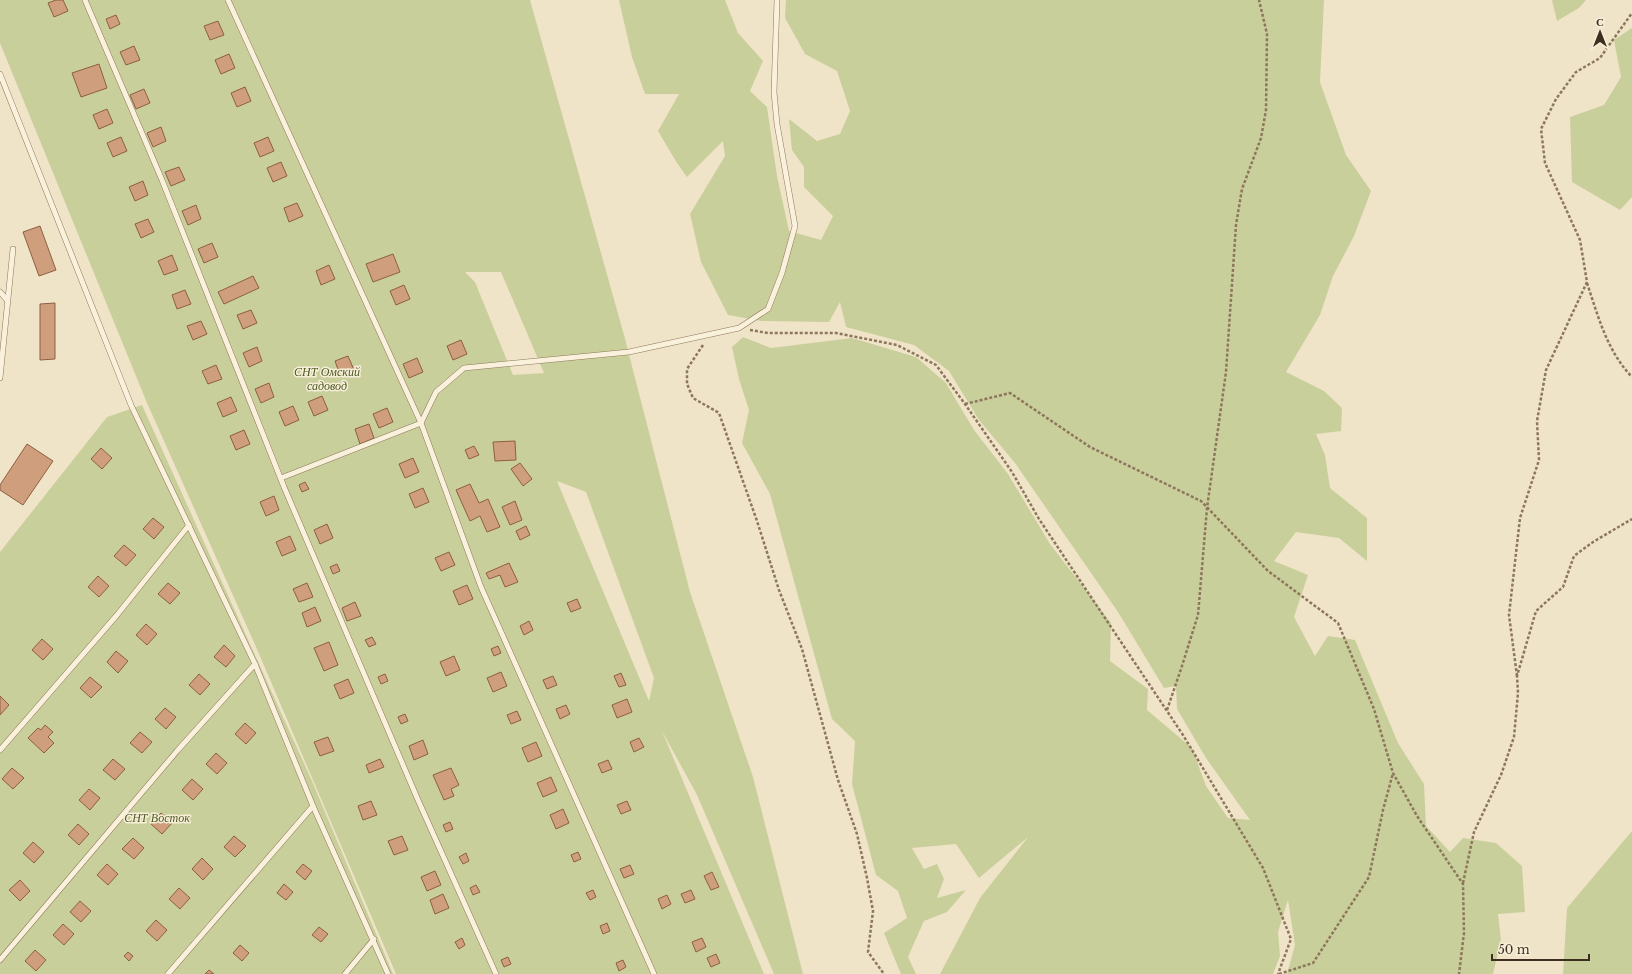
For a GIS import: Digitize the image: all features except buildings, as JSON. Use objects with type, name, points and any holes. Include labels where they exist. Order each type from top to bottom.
[{"type":"lane","points":[[85,0],[162,180],[281,478],[418,800],[496,974]]},
{"type":"lane","points":[[228,0],[421,423],[481,587],[654,974]]},
{"type":"lane","points":[[281,478],[421,423],[436,392],[464,368],[630,352],[739,328],[768,309],[782,273],[795,226],[777,124],[774,92],[777,0]]},
{"type":"lane","points":[[0,74],[131,405],[256,664],[313,806],[374,939],[388,974]]},
{"type":"lane","points":[[0,378],[12,249]]},
{"type":"lane","points":[[0,292],[7,300]]},
{"type":"lane","points":[[0,750],[117,615],[189,525]]},
{"type":"lane","points":[[0,960],[177,751],[256,664]]},
{"type":"lane","points":[[168,974],[313,806]]},
{"type":"lane","points":[[345,974],[374,939]]},
{"type":"path","points":[[1166,710],[1181,669],[1198,614],[1208,508],[1226,372],[1236,226],[1242,189],[1262,138],[1266,110],[1267,34],[1259,0]]},
{"type":"path","points":[[1632,13],[1600,58],[1576,72],[1556,99],[1541,129],[1546,163],[1580,240],[1587,282],[1607,342],[1624,369],[1632,377]]},
{"type":"path","points":[[1459,974],[1464,933],[1463,884],[1474,832],[1501,775],[1514,737],[1518,693],[1508,615],[1520,518],[1539,460],[1537,421],[1543,385],[1546,370],[1587,282]]},
{"type":"path","points":[[739,328],[768,333],[836,333],[897,345],[936,365],[1012,472],[1039,519],[1166,710],[1263,868],[1290,939],[1279,974]]},
{"type":"path","points":[[710,335],[687,369],[687,384],[693,398],[720,413],[779,590],[802,649],[838,780],[856,834],[867,878],[873,911],[868,952],[884,974]]},
{"type":"path","points":[[965,404],[1010,393],[1090,447],[1201,501],[1268,571],[1338,623],[1374,710],[1393,773],[1417,816],[1463,884]]},
{"type":"path","points":[[1517,676],[1536,611],[1562,587],[1574,556],[1593,542],[1632,519]]},
{"type":"path","points":[[1279,974],[1313,963],[1369,878],[1383,810],[1393,773]]},
{"type":"green space","name":"СНТ Омский садовод","points":[[0,0],[530,0],[624,335],[690,592],[753,777],[803,974],[774,974],[697,795],[662,731],[764,974],[396,974],[256,647],[147,403],[0,43]],"holes":[[[465,272],[501,272],[544,373],[513,375],[475,282]],[[557,481],[586,492],[654,678],[649,701]]]},
{"type":"green space","points":[[619,0],[725,0],[738,33],[763,61],[750,91],[767,107],[777,176],[789,231],[821,240],[833,216],[804,187],[804,167],[792,150],[789,119],[817,141],[840,134],[850,111],[837,71],[805,54],[785,18],[786,0],[1324,0],[1320,82],[1346,155],[1371,191],[1354,236],[1333,276],[1320,315],[1286,372],[1324,391],[1342,408],[1341,431],[1316,434],[1325,455],[1330,488],[1367,518],[1367,561],[1339,538],[1296,532],[1274,561],[1308,575],[1294,617],[1315,656],[1328,636],[1355,640],[1398,743],[1424,784],[1426,826],[1450,852],[1463,838],[1496,843],[1522,866],[1525,912],[1498,914],[1501,940],[1493,974],[1287,974],[1295,945],[1288,900],[1278,932],[1280,956],[1273,974],[940,974],[980,898],[1028,837],[979,878],[956,844],[912,848],[924,869],[937,864],[944,879],[937,898],[966,890],[947,912],[924,921],[908,957],[916,974],[901,974],[884,933],[907,918],[898,891],[876,875],[852,784],[855,741],[832,719],[770,494],[742,443],[749,410],[739,379],[732,347],[743,337],[771,348],[852,338],[916,357],[946,383],[974,430],[1008,474],[1050,544],[1111,623],[1110,661],[1148,689],[1147,710],[1192,748],[1206,786],[1228,818],[1250,820],[1206,758],[1177,709],[1176,686],[1164,688],[1118,612],[1015,463],[979,420],[949,371],[914,345],[846,327],[840,302],[829,322],[761,321],[728,315],[701,262],[690,214],[725,156],[723,141],[687,177],[658,131],[679,94],[645,94],[632,57]]},
{"type":"green space","points":[[1552,0],[1586,0],[1579,8],[1557,21]]},
{"type":"green space","points":[[1632,28],[1632,197],[1620,210],[1572,182],[1570,117],[1604,105],[1621,77],[1614,40]]},
{"type":"green space","name":"СНТ Восток","points":[[142,405],[312,781],[393,974],[0,974],[0,552],[107,417]]},
{"type":"green space","points":[[1632,831],[1632,974],[1563,974],[1567,908]]}]
